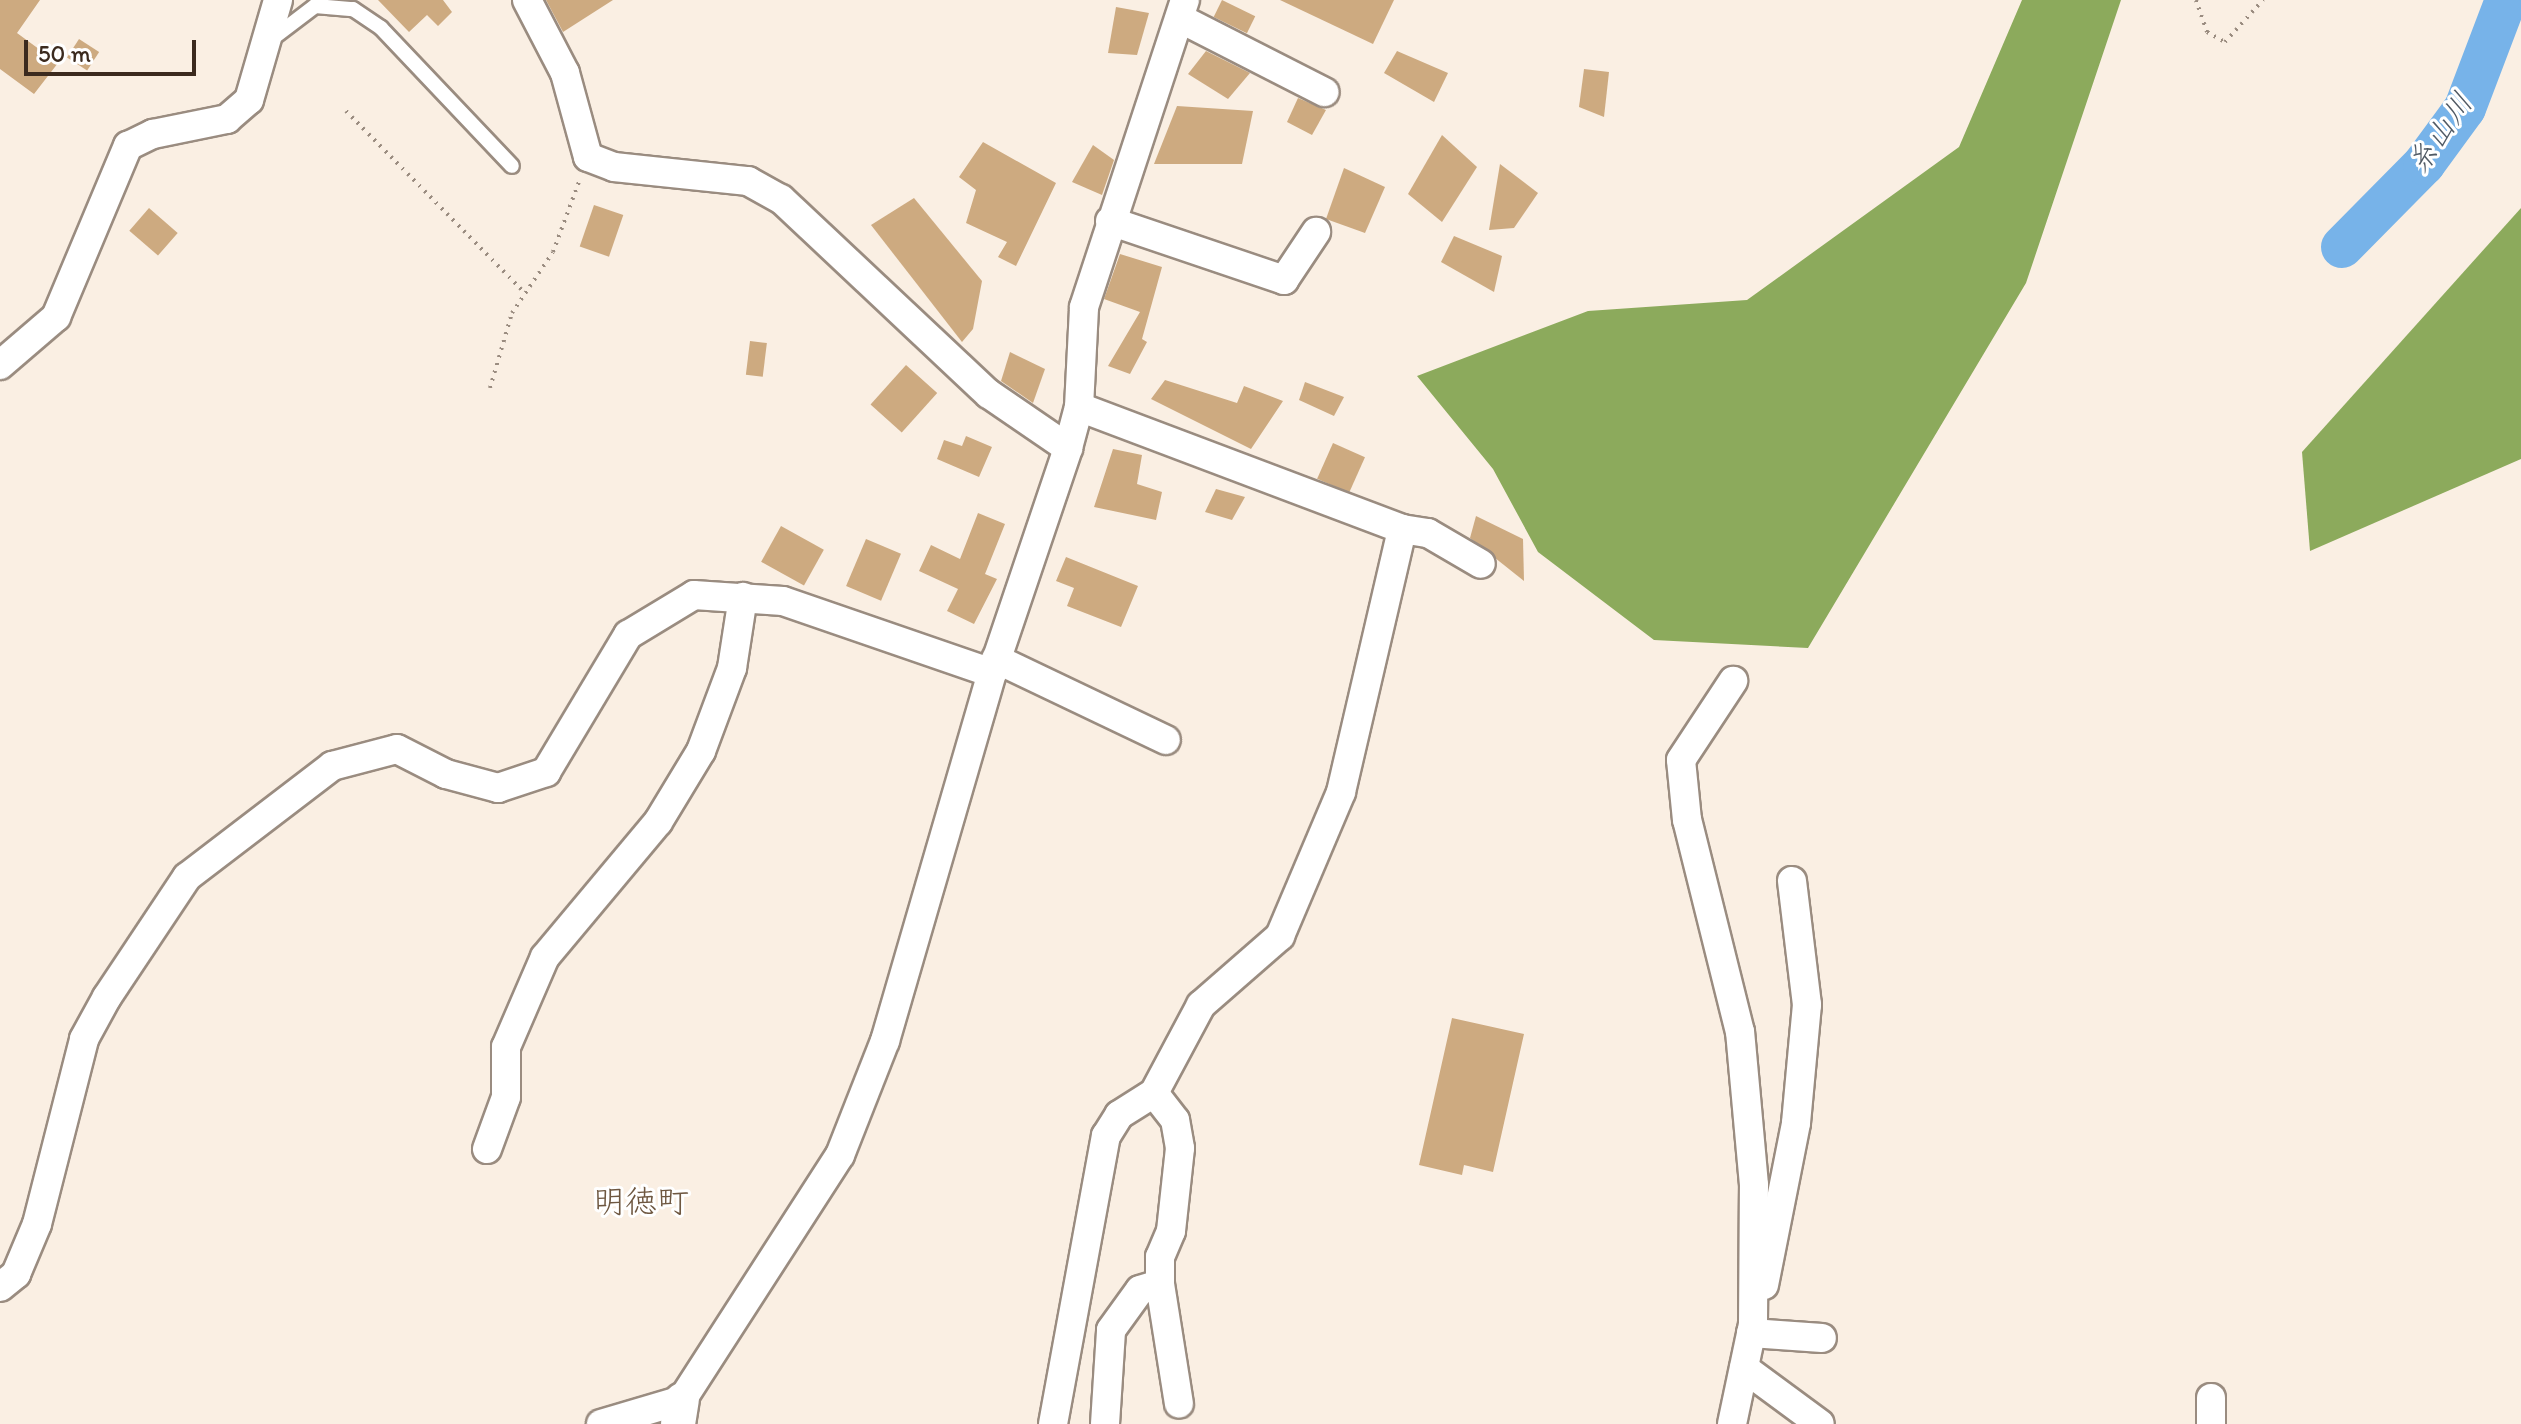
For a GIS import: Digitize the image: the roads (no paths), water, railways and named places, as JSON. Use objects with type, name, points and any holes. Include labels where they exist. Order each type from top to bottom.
[{"type":"street","points":[[0,365],[56,317],[128,146],[238,112],[260,81],[278,0]]},
{"type":"street","points":[[527,0],[565,73],[582,148],[596,163],[748,181],[781,199],[989,394],[1068,448]]},
{"type":"street","points":[[601,1424],[680,1412],[840,1155],[885,1041],[994,666],[1068,448],[1079,407],[1084,307],[1110,221],[1183,9],[1324,92]]},
{"type":"street","points":[[1110,221],[1284,280],[1316,232]]},
{"type":"street","points":[[1079,407],[1402,529],[1428,533],[1481,564]]},
{"type":"street","points":[[1053,1424],[1106,1136],[1119,1115],[1154,1093],[1201,1005],[1280,936],[1341,792],[1402,529]]},
{"type":"street","points":[[0,1287],[16,1274],[37,1224],[84,1039],[187,877],[332,766],[397,749],[446,774],[498,788],[546,772],[628,635],[694,595],[783,601],[994,666],[1166,740]]},
{"type":"street","points":[[487,1149],[506,1097],[506,1047],[545,957],[658,822],[701,751],[732,668],[743,597]]},
{"type":"street","points":[[1733,681],[1681,760],[1687,820],[1740,1032],[1754,1185],[1752,1329]]},
{"type":"street","points":[[1732,1424],[1796,1123],[1807,1005],[1792,881]]},
{"type":"street","points":[[1154,1093],[1175,1120],[1180,1148],[1160,1284],[1179,1404]]},
{"type":"street","points":[[1105,1424],[1111,1330],[1140,1290],[1160,1284]]},
{"type":"street","points":[[1752,1329],[1822,1338]]},
{"type":"street","points":[[1744,1368],[1820,1424]]},
{"type":"lane","points":[[269,41],[308,9],[353,9],[381,28],[512,166]]},
{"type":"waterway","name":"糸山川","points":[[2342,247],[2424,164],[2465,108],[2506,0]]},
{"type":"district","name":"明徳町","points":[[641,1201]]}]
